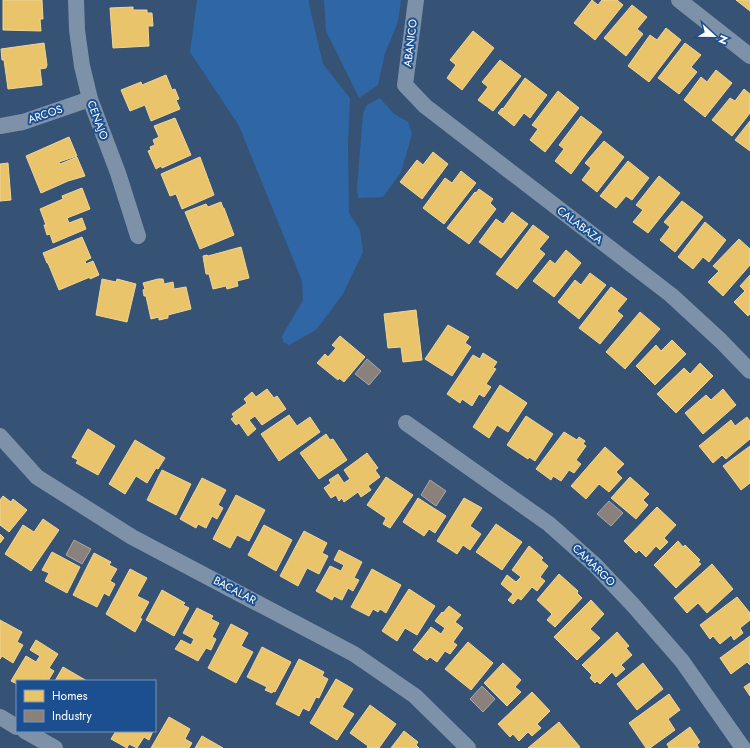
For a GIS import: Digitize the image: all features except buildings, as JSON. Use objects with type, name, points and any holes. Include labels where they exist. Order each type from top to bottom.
[{"type":"street","name":"CENAJO","points":[[76,0],[77,30],[82,66],[90,99],[118,174],[138,236]]},
{"type":"street","name":"ABANICO","points":[[405,85],[416,0]]},
{"type":"street","points":[[679,0],[750,56]]},
{"type":"street","name":"CALABAZA","points":[[405,85],[425,106],[671,295],[721,341],[750,371]]},
{"type":"street","name":"ARCOS","points":[[0,126],[23,122],[90,99]]},
{"type":"street","name":"CAMARGO","points":[[406,423],[549,524],[595,565],[633,605],[682,662],[743,748]]},
{"type":"street","name":"BACALAR","points":[[0,436],[37,477],[132,537],[354,654],[415,696],[468,748]]},
{"type":"street","points":[[0,717],[16,726]]},
{"type":"street","points":[[27,732],[55,748]]},
{"type":"shaded area","points":[[197,0],[309,0],[323,64],[350,98],[348,143],[349,213],[360,230],[363,252],[343,294],[316,330],[289,345],[283,342],[282,336],[303,300],[302,281],[239,126],[190,52]]},
{"type":"shaded area","points":[[324,0],[401,0],[398,22],[385,53],[378,85],[359,98],[326,31]]},
{"type":"shaded area","points":[[380,98],[393,113],[408,122],[412,134],[401,172],[383,197],[358,198],[357,187],[363,113],[367,105]]}]
